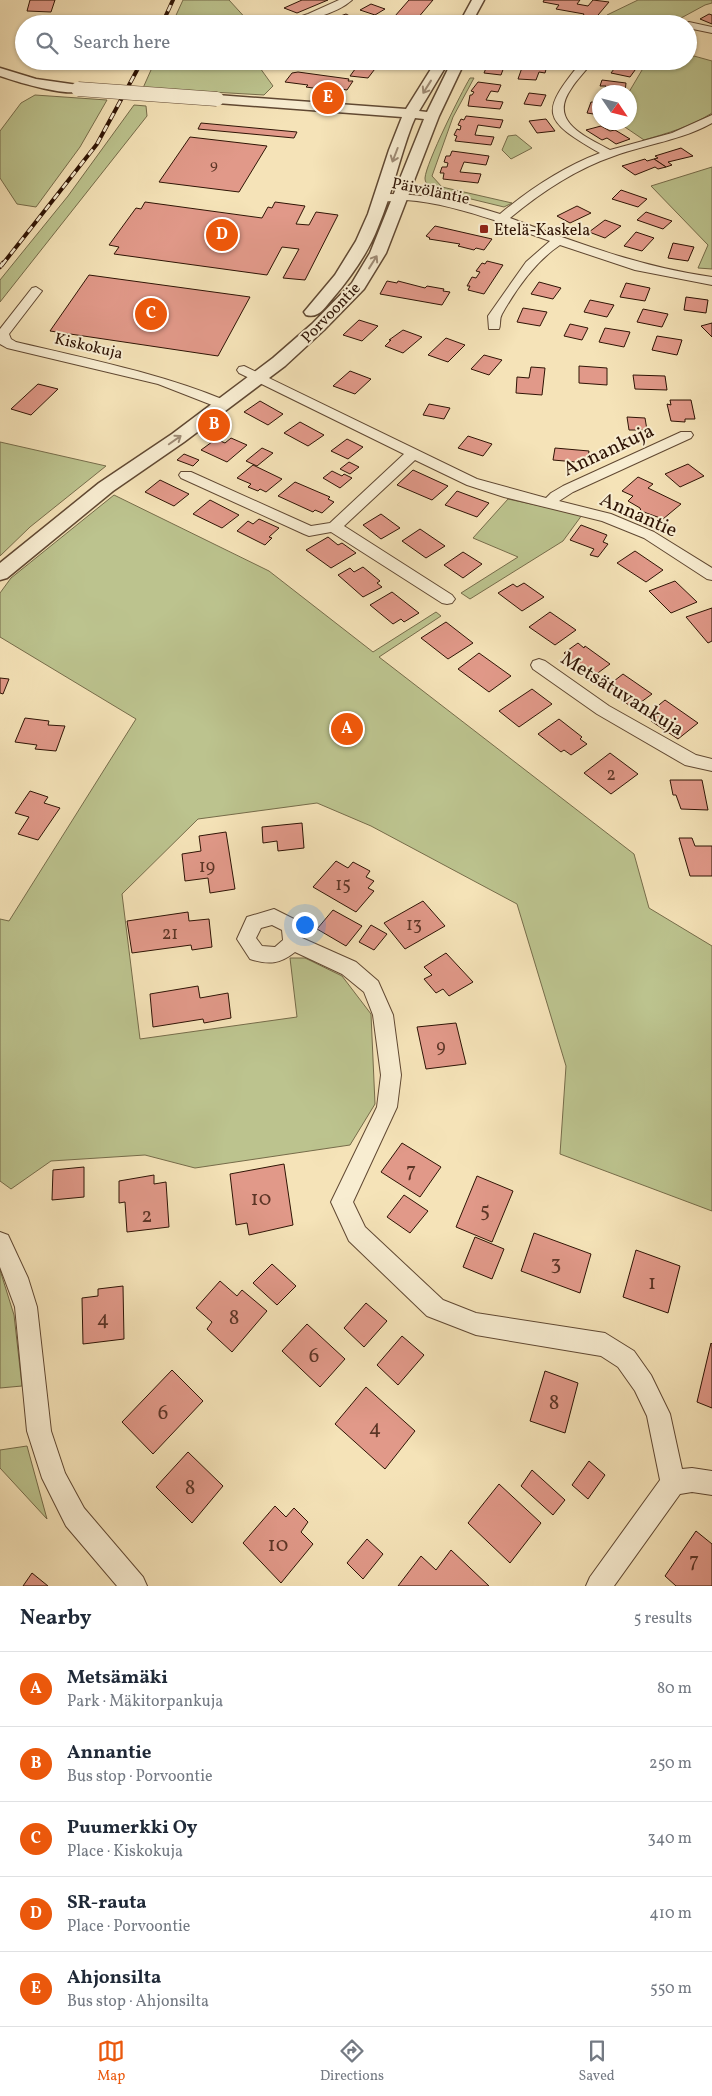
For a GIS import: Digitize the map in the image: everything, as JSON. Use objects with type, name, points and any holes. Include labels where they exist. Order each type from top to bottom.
[{"type":"street","points":[[313,15],[347,0]]},
{"type":"street","points":[[470,15],[478,0]]},
{"type":"street","points":[[483,15],[491,0]]},
{"type":"street","points":[[697,27],[712,30]]},
{"type":"street","name":"Porvoontie","points":[[252,373],[339,283],[359,252],[376,215],[411,114],[438,70]]},
{"type":"street","name":"Porvoontie","points":[[0,572],[106,487],[178,438],[215,401],[318,327],[358,286],[378,253],[401,199],[432,116],[455,70]]},
{"type":"street","points":[[581,70],[557,104],[556,114],[562,123],[609,154]]},
{"type":"street","points":[[0,72],[34,83],[78,89],[432,116]]},
{"type":"street","points":[[500,220],[536,191],[562,174],[609,154],[684,132],[712,118]]},
{"type":"street","name":"Päivöläntie","points":[[381,197],[401,199],[500,220],[649,271],[712,281]]},
{"type":"street","points":[[494,326],[494,316],[531,264],[546,247],[558,240]]},
{"type":"street","name":"Kiskokuja","points":[[36,291],[3,334],[5,341],[19,347],[162,381],[215,401]]},
{"type":"street","name":"Annantie","points":[[252,373],[412,454],[472,482],[508,494],[606,516],[640,532],[712,575]]},
{"type":"street","name":"Annankuja","points":[[550,502],[568,489],[686,435]]},
{"type":"street","points":[[186,475],[309,531],[334,527],[412,454]]},
{"type":"street","points":[[334,527],[447,599]]},
{"type":"street","name":"Metsätuvankuja","points":[[539,666],[619,720],[690,760],[712,765]]},
{"type":"street","points":[[293,943],[349,968],[370,987],[383,1015],[391,1075],[387,1107],[342,1202],[357,1234],[435,1308],[476,1324],[605,1345],[626,1359],[643,1382],[658,1414],[673,1483]]},
{"type":"street","points":[[0,1243],[17,1278],[26,1308],[39,1432],[54,1478],[75,1517],[134,1586]]},
{"type":"street","points":[[599,1586],[673,1483],[692,1480],[712,1483]]},
{"type":"green space","points":[[183,0],[229,0],[243,15],[176,15]]},
{"type":"green space","points":[[638,0],[712,0],[712,3],[687,15],[607,15]]},
{"type":"green space","points":[[697,57],[712,61],[712,113],[687,126],[644,140],[629,130],[637,130],[637,85],[633,85],[642,70],[697,70]]},
{"type":"green space","points":[[151,70],[261,70],[273,86],[264,95],[143,88]]},
{"type":"green space","points":[[470,78],[474,78],[453,117],[432,176],[442,187],[512,203],[504,207],[434,190],[425,180],[437,144]]},
{"type":"green space","points":[[35,95],[107,100],[80,147],[36,207],[17,204],[0,178],[0,131],[21,103]]},
{"type":"green space","points":[[134,105],[146,106],[147,116],[0,302],[0,280],[68,196]]},
{"type":"green space","points":[[516,135],[532,148],[511,159],[502,150],[508,136]]},
{"type":"green space","points":[[712,167],[712,269],[698,268],[708,245],[651,186]]},
{"type":"green space","points":[[0,442],[106,466],[30,527],[0,556]]},
{"type":"green space","points":[[114,495],[269,571],[373,652],[436,612],[441,616],[379,657],[634,854],[649,908],[712,946],[712,1211],[560,1154],[566,1066],[517,904],[371,826],[317,803],[198,819],[122,894],[140,1039],[297,1017],[290,958],[305,958],[342,976],[371,1014],[375,1104],[350,1145],[195,1168],[145,1155],[51,1161],[11,1189],[0,1181],[0,919],[9,921],[136,719],[0,637],[0,593],[11,578]]},
{"type":"green space","points":[[508,499],[582,515],[563,541],[470,599],[461,593],[518,557],[473,538]]},
{"type":"green space","points":[[0,1270],[14,1315],[22,1386],[0,1388]]},
{"type":"green space","points":[[27,1446],[47,1519],[0,1468],[0,1450]]},
{"type":"building","points":[[30,0],[55,0],[51,12],[27,11]]},
{"type":"building","points":[[302,0],[328,0],[297,13],[284,8]]},
{"type":"building","points":[[409,0],[433,0],[420,15],[396,15]]},
{"type":"building","points":[[544,0],[580,0],[577,4],[588,6],[593,0],[609,2],[598,15],[583,15],[556,9],[559,5],[543,2]]},
{"type":"building","points":[[371,4],[385,9],[375,15],[360,10]]},
{"type":"building","points":[[709,14],[712,15],[712,24],[700,19]]},
{"type":"building","points":[[354,70],[374,70],[368,78],[350,76]]},
{"type":"building","points":[[485,70],[503,70],[501,75],[484,73]]},
{"type":"building","points":[[521,70],[546,70],[545,73],[539,72],[536,80],[518,79]]},
{"type":"building","points":[[613,70],[635,70],[630,77],[611,73]]},
{"type":"building","points":[[298,72],[353,81],[347,90],[322,86],[320,89],[306,87],[308,85],[285,82],[292,73]]},
{"type":"building","points":[[602,80],[626,83],[626,85],[600,85]]},
{"type":"building","points":[[478,82],[501,85],[498,92],[491,91],[486,100],[503,102],[500,109],[468,106],[470,95],[474,92],[471,91]]},
{"type":"building","points":[[529,93],[546,95],[541,106],[524,104]]},
{"type":"building","points":[[591,102],[592,102],[592,114],[587,113]]},
{"type":"building","points":[[466,116],[503,120],[500,128],[478,125],[475,135],[494,137],[491,145],[455,141],[457,136],[454,135],[457,129],[460,130],[461,126],[458,125],[461,119],[464,120]]},
{"type":"building","points":[[546,119],[555,131],[537,133],[529,121]]},
{"type":"building","points":[[201,123],[297,132],[294,138],[198,129]]},
{"type":"building","points":[[592,128],[592,130],[615,130],[630,139],[616,144],[607,138],[602,140],[586,130]]},
{"type":"building","points":[[190,137],[267,146],[239,192],[159,182]]},
{"type":"building","points":[[681,148],[693,156],[668,162],[672,165],[666,167],[654,159],[658,158],[655,156]]},
{"type":"building","points":[[452,151],[489,156],[486,165],[464,162],[460,172],[481,174],[478,183],[443,179],[444,173],[440,173],[442,167],[447,167],[448,163],[444,162],[446,156],[450,156]]},
{"type":"building","points":[[645,159],[647,161],[654,159],[666,167],[658,169],[655,167],[635,175],[622,166]]},
{"type":"building","points":[[621,190],[647,199],[638,207],[612,199]]},
{"type":"building","points":[[145,202],[262,218],[268,207],[272,208],[275,202],[305,206],[296,224],[309,225],[316,212],[338,215],[305,280],[283,278],[299,249],[282,247],[267,275],[114,254],[119,247],[109,245],[136,208],[141,209]]},
{"type":"building","points":[[577,206],[591,213],[570,223],[557,216]]},
{"type":"building","points":[[646,212],[672,221],[663,229],[637,220]]},
{"type":"building","points":[[605,220],[621,226],[605,238],[589,232]]},
{"type":"building","points":[[435,226],[492,239],[484,250],[476,248],[474,250],[458,246],[460,244],[429,239],[426,236]]},
{"type":"building","points":[[636,232],[654,238],[642,251],[624,246]]},
{"type":"building","points":[[673,243],[694,247],[688,261],[668,258]]},
{"type":"building","points":[[487,261],[503,265],[484,294],[468,290],[470,286],[467,286],[472,277],[476,278],[480,272],[476,271],[482,263],[485,264]]},
{"type":"building","points":[[89,275],[250,297],[218,356],[50,331]]},
{"type":"building","points":[[387,281],[397,283],[398,281],[425,288],[427,286],[450,292],[442,305],[380,294]]},
{"type":"building","points":[[539,282],[561,288],[553,299],[531,294]]},
{"type":"building","points":[[626,283],[650,288],[645,301],[620,297]]},
{"type":"building","points":[[686,297],[708,300],[706,313],[684,310]]},
{"type":"building","points":[[590,300],[614,305],[607,317],[584,312]]},
{"type":"building","points":[[523,308],[547,312],[540,326],[517,322]]},
{"type":"building","points":[[643,309],[668,314],[662,327],[637,322]]},
{"type":"building","points":[[359,320],[378,326],[362,341],[343,335]]},
{"type":"building","points":[[712,323],[712,337],[701,326]]},
{"type":"building","points":[[570,324],[588,328],[582,340],[564,336]]},
{"type":"building","points":[[605,328],[630,332],[624,347],[599,342]]},
{"type":"building","points":[[403,330],[422,337],[403,353],[385,346],[391,340],[389,340]]},
{"type":"building","points":[[657,336],[682,340],[677,355],[652,350]]},
{"type":"building","points":[[446,338],[465,345],[448,362],[428,355]]},
{"type":"building","points":[[484,355],[502,360],[489,375],[471,369]]},
{"type":"building","points":[[579,366],[607,368],[607,385],[579,383]]},
{"type":"building","points":[[531,367],[545,368],[542,395],[516,393],[517,377],[529,378]]},
{"type":"building","points":[[350,371],[371,379],[355,394],[333,386]]},
{"type":"building","points":[[633,375],[665,376],[667,390],[635,389]]},
{"type":"building","points":[[38,384],[58,389],[31,415],[11,409]]},
{"type":"building","points":[[670,400],[691,400],[695,419],[685,419],[685,422],[671,421],[667,404],[671,405]]},
{"type":"building","points":[[260,401],[283,414],[268,425],[244,412]]},
{"type":"building","points":[[429,404],[450,408],[444,419],[423,415]]},
{"type":"building","points":[[627,417],[645,418],[647,430],[629,430]]},
{"type":"building","points":[[300,422],[324,435],[308,446],[284,433]]},
{"type":"building","points":[[468,436],[492,444],[483,456],[458,448]]},
{"type":"building","points":[[231,438],[247,445],[227,462],[201,450],[216,439],[225,443]]},
{"type":"building","points":[[347,439],[363,447],[348,459],[331,451]]},
{"type":"building","points":[[262,448],[273,453],[257,466],[246,461]]},
{"type":"building","points":[[555,448],[589,451],[587,463],[553,460]]},
{"type":"building","points":[[184,454],[199,460],[193,466],[177,460]]},
{"type":"building","points":[[349,462],[359,467],[350,474],[340,469]]},
{"type":"building","points":[[688,464],[704,476],[680,487],[665,474]]},
{"type":"building","points":[[253,465],[282,479],[266,492],[248,487],[251,484],[237,478]]},
{"type":"building","points":[[413,470],[448,486],[432,500],[397,485]]},
{"type":"building","points":[[332,471],[352,478],[340,488],[323,478]]},
{"type":"building","points":[[638,477],[653,484],[648,488],[681,504],[663,519],[641,511],[640,508],[628,501],[633,496],[622,491]]},
{"type":"building","points":[[160,480],[189,494],[174,506],[145,492]]},
{"type":"building","points":[[295,482],[330,497],[328,499],[334,502],[322,513],[315,510],[313,512],[278,496]]},
{"type":"building","points":[[457,491],[489,503],[477,517],[445,505]]},
{"type":"building","points":[[210,500],[239,515],[222,528],[193,514]]},
{"type":"building","points":[[381,514],[400,528],[381,539],[363,525]]},
{"type":"building","points":[[259,519],[279,528],[269,537],[272,538],[265,545],[237,531],[248,521],[253,524]]},
{"type":"building","points":[[581,525],[607,535],[603,542],[608,544],[598,557],[590,555],[594,549],[570,540]]},
{"type":"building","points":[[420,529],[445,546],[426,558],[402,541]]},
{"type":"building","points":[[328,537],[338,545],[342,543],[356,553],[331,568],[306,550]]},
{"type":"building","points":[[635,551],[663,570],[646,582],[617,563]]},
{"type":"building","points":[[463,552],[482,564],[463,578],[444,565]]},
{"type":"building","points":[[363,567],[380,581],[377,583],[382,587],[363,597],[338,575],[350,568],[354,572]]},
{"type":"building","points":[[675,581],[697,602],[671,613],[649,591]]},
{"type":"building","points":[[524,583],[544,597],[522,611],[498,593],[513,584],[517,587]]},
{"type":"building","points":[[392,592],[419,613],[404,622],[401,619],[393,624],[370,605]]},
{"type":"building","points":[[712,608],[712,641],[708,643],[686,617]]},
{"type":"building","points":[[550,612],[576,630],[555,645],[529,627]]},
{"type":"building","points":[[446,622],[473,643],[448,659],[421,638]]},
{"type":"building","points":[[578,643],[610,664],[591,678],[566,660],[569,657],[564,653]]},
{"type":"building","points":[[479,653],[511,676],[489,692],[458,669]]},
{"type":"building","points":[[623,674],[652,694],[633,708],[605,688]]},
{"type":"building","points":[[0,678],[9,679],[3,694],[0,693]]},
{"type":"building","points":[[532,689],[552,704],[519,727],[499,711]]},
{"type":"building","points":[[665,700],[698,723],[678,739],[651,721],[655,718],[649,713]]},
{"type":"building","points":[[25,718],[49,721],[48,725],[65,726],[56,751],[35,749],[37,745],[15,742]]},
{"type":"building","points":[[559,719],[582,737],[580,739],[587,744],[571,755],[564,750],[561,752],[538,734]]},
{"type":"building","points":[[610,753],[638,774],[611,794],[584,773]]},
{"type":"building","points":[[670,780],[702,780],[708,810],[681,809],[676,795],[673,795]]},
{"type":"building","points":[[30,791],[48,797],[44,803],[60,808],[38,840],[18,834],[29,817],[15,813]]},
{"type":"building","points":[[302,823],[304,848],[278,851],[277,841],[263,843],[262,827]]},
{"type":"building","points":[[226,832],[235,889],[210,893],[208,878],[185,881],[182,854],[201,851],[199,836]]},
{"type":"building","points":[[679,838],[692,838],[695,846],[712,846],[712,876],[690,876]]},
{"type":"building","points":[[336,861],[348,868],[353,862],[370,871],[366,877],[374,881],[368,888],[374,891],[356,912],[313,887]]},
{"type":"building","points":[[423,901],[445,926],[405,949],[384,923]]},
{"type":"building","points":[[333,910],[362,926],[346,946],[317,929]]},
{"type":"building","points":[[188,912],[189,921],[209,919],[212,947],[192,950],[191,945],[132,953],[127,921]]},
{"type":"building","points":[[371,925],[387,934],[374,950],[359,942]]},
{"type":"building","points":[[446,953],[473,982],[449,996],[443,989],[436,993],[424,979],[432,975],[424,967]]},
{"type":"building","points":[[198,986],[200,998],[228,993],[231,1018],[204,1023],[203,1019],[153,1027],[150,994]]},
{"type":"building","points":[[456,1023],[466,1064],[426,1069],[417,1027]]},
{"type":"building","points":[[402,1143],[441,1167],[420,1197],[381,1172]]},
{"type":"building","points":[[284,1164],[293,1225],[249,1235],[247,1223],[236,1225],[230,1174]]},
{"type":"building","points":[[84,1167],[84,1197],[52,1200],[53,1170]]},
{"type":"building","points":[[154,1175],[154,1184],[166,1182],[169,1227],[127,1232],[125,1202],[119,1203],[119,1181]]},
{"type":"building","points":[[477,1176],[513,1191],[492,1242],[456,1227]]},
{"type":"building","points":[[404,1195],[428,1211],[410,1233],[387,1217]]},
{"type":"building","points":[[534,1233],[591,1254],[580,1293],[521,1271]]},
{"type":"building","points":[[475,1237],[504,1249],[492,1279],[463,1267]]},
{"type":"building","points":[[636,1250],[680,1266],[668,1313],[623,1297]]},
{"type":"building","points":[[272,1264],[296,1286],[277,1305],[253,1283]]},
{"type":"building","points":[[220,1281],[237,1296],[242,1290],[267,1311],[232,1352],[207,1329],[212,1322],[196,1308]]},
{"type":"building","points":[[123,1286],[124,1339],[83,1344],[82,1298],[98,1296],[98,1289]]},
{"type":"building","points":[[366,1303],[387,1321],[364,1347],[344,1328]]},
{"type":"building","points":[[307,1324],[345,1359],[320,1387],[282,1351]]},
{"type":"building","points":[[402,1336],[424,1355],[398,1385],[377,1365]]},
{"type":"building","points":[[712,1344],[712,1408],[697,1402]]},
{"type":"building","points":[[172,1370],[203,1401],[153,1454],[122,1422]]},
{"type":"building","points":[[545,1371],[578,1383],[565,1433],[530,1421]]},
{"type":"building","points":[[366,1387],[415,1431],[385,1469],[335,1424]]},
{"type":"building","points":[[188,1452],[223,1486],[192,1523],[156,1487]]},
{"type":"building","points":[[589,1461],[605,1475],[588,1499],[572,1485]]},
{"type":"building","points":[[532,1470],[565,1500],[553,1515],[521,1486]]},
{"type":"building","points":[[499,1484],[541,1523],[510,1563],[468,1523]]},
{"type":"building","points":[[275,1506],[286,1517],[294,1508],[308,1522],[301,1532],[313,1544],[281,1583],[243,1543]]},
{"type":"building","points":[[696,1531],[712,1544],[712,1586],[676,1586],[665,1576]]},
{"type":"building","points":[[367,1539],[383,1554],[363,1579],[347,1563]]},
{"type":"building","points":[[451,1550],[489,1586],[398,1586],[421,1556],[436,1570]]},
{"type":"building","points":[[32,1573],[48,1586],[23,1586]]},
{"type":"railway","points":[[166,15],[173,0]]},
{"type":"railway","points":[[2,265],[97,144],[137,70]]},
{"type":"railway","points":[[0,267],[3,263]]},
{"type":"place","name":"Ahjonsilta","points":[[328,98]]},
{"type":"place","name":"Etelä-Kaskela","points":[[484,229]]},
{"type":"place","name":"SR-rauta","points":[[222,235]]},
{"type":"place","name":"Puumerkki Oy","points":[[151,314]]},
{"type":"place","name":"Annantie","points":[[214,425]]},
{"type":"place","name":"Metsämäki","points":[[347,729]]}]
